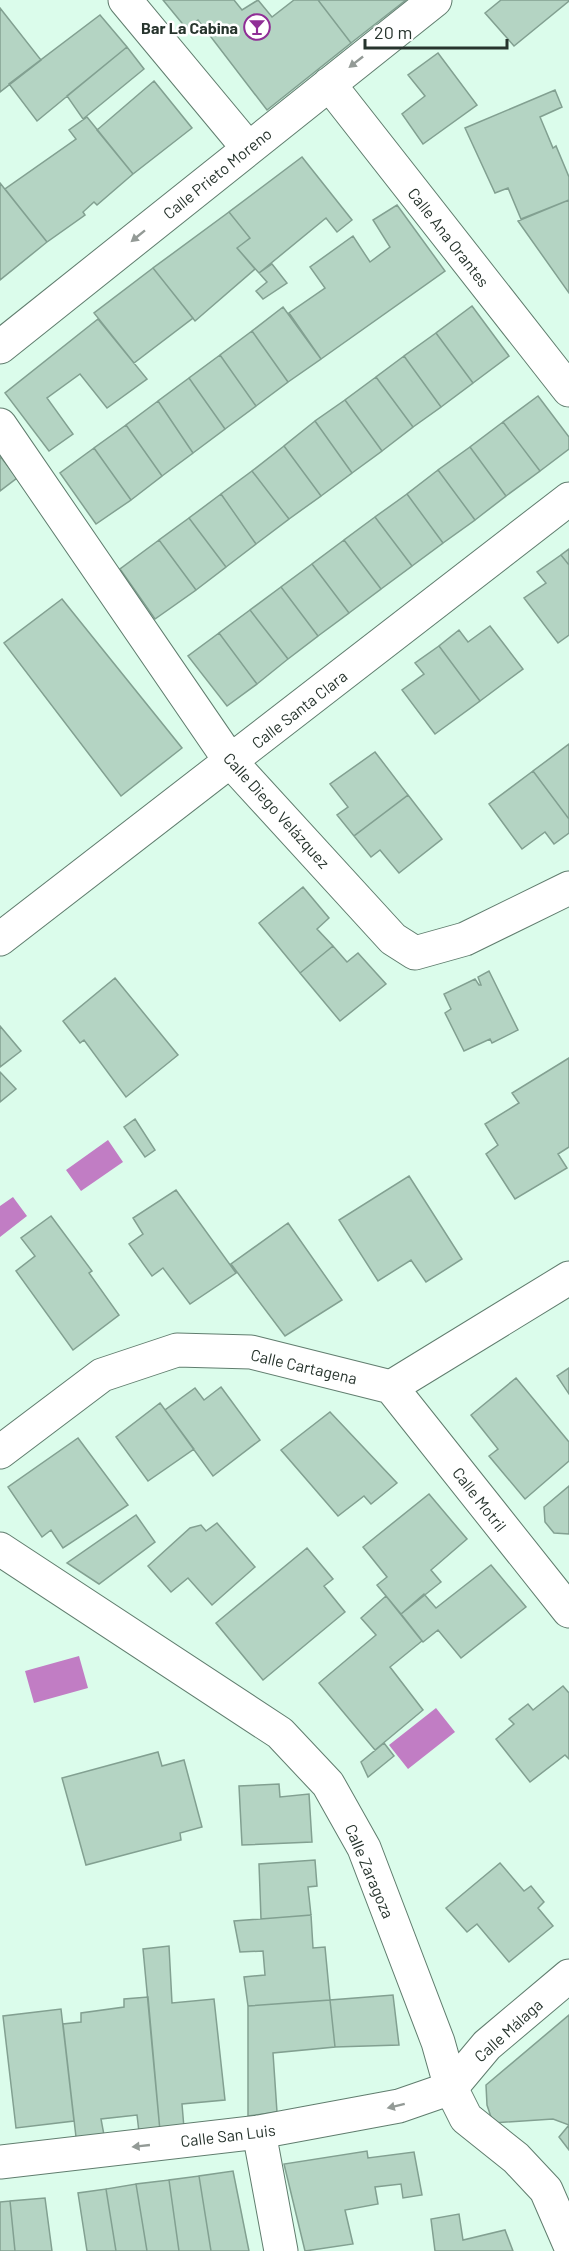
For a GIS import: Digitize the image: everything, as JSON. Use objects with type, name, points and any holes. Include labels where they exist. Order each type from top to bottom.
[{"type":"street","points":[[125,0],[248,148]]},
{"type":"street","name":"Calle Prieto Moreno","points":[[0,347],[435,0]]},
{"type":"street","name":"Calle Ana Orantes","points":[[329,84],[569,390]]},
{"type":"street","name":"Calle Diego Velázquez","points":[[0,425],[231,762],[393,939],[416,953],[465,939],[569,888]]},
{"type":"street","name":"Calle Santa Clara","points":[[0,939],[569,499]]},
{"type":"street","points":[[391,1387],[569,1278]]},
{"type":"street","name":"Calle Cartagena","points":[[0,1452],[102,1375],[177,1350],[251,1352],[391,1387]]},
{"type":"street","name":"Calle Motril","points":[[391,1387],[569,1611]]},
{"type":"street","name":"Calle Zaragoza","points":[[0,1549],[280,1733],[328,1784],[364,1848],[438,2042],[452,2088],[466,2118],[516,2158],[546,2190],[569,2243]]},
{"type":"street","name":"Calle Málaga","points":[[452,2088],[487,2044],[569,1976]]},
{"type":"street","name":"Calle San Luis","points":[[0,2162],[259,2132],[399,2106],[452,2088]]},
{"type":"street","points":[[259,2132],[281,2251]]},
{"type":"shaded area","points":[[108,1140],[123,1162],[81,1191],[66,1170]]},
{"type":"shaded area","points":[[13,1197],[27,1216],[0,1237],[0,1206]]},
{"type":"shaded area","points":[[79,1656],[88,1688],[34,1703],[25,1671]]},
{"type":"shaded area","points":[[436,1708],[455,1732],[408,1769],[389,1745]]},
{"type":"building","points":[[163,0],[234,0],[242,10],[258,0],[272,17],[294,0],[318,0],[351,43],[267,110],[198,20],[186,28]]},
{"type":"building","points":[[318,0],[406,0],[351,43]]},
{"type":"building","points":[[501,0],[569,1],[514,46],[485,13]]},
{"type":"building","points":[[0,8],[41,60],[0,92]]},
{"type":"building","points":[[100,15],[127,47],[37,121],[9,84]]},
{"type":"building","points":[[127,47],[144,69],[83,119],[67,96]]},
{"type":"building","points":[[438,53],[477,105],[423,144],[402,114],[425,96],[408,75]]},
{"type":"building","points":[[154,81],[192,128],[133,174],[97,130]]},
{"type":"building","points":[[555,90],[562,107],[540,117],[569,177],[569,200],[521,219],[508,188],[495,193],[465,128]]},
{"type":"building","points":[[87,117],[133,174],[97,205],[94,202],[83,212],[85,215],[47,242],[5,189],[76,139],[69,130]]},
{"type":"building","points":[[302,157],[352,220],[337,232],[326,218],[259,273],[237,248],[250,238],[229,212]]},
{"type":"building","points":[[0,183],[47,242],[0,280]]},
{"type":"building","points":[[569,200],[569,293],[518,221]]},
{"type":"building","points":[[397,205],[445,271],[321,359],[289,313],[325,288],[310,267],[353,236],[370,262],[390,247],[373,220]]},
{"type":"building","points":[[229,212],[250,238],[237,248],[255,269],[195,321],[153,268]]},
{"type":"building","points":[[272,264],[287,283],[263,299],[256,291],[267,282],[259,273]]},
{"type":"building","points":[[153,268],[193,318],[134,363],[94,313]]},
{"type":"building","points":[[472,306],[509,356],[473,383],[436,333]]},
{"type":"building","points":[[283,307],[321,359],[288,382],[252,331]]},
{"type":"building","points":[[98,319],[147,379],[107,408],[80,374],[47,398],[73,434],[49,451],[5,393]]},
{"type":"building","points":[[252,331],[288,382],[256,406],[220,355]]},
{"type":"building","points":[[436,333],[473,383],[441,407],[404,356]]},
{"type":"building","points":[[220,355],[256,406],[225,429],[189,378]]},
{"type":"building","points":[[404,356],[441,407],[413,427],[376,377]]},
{"type":"building","points":[[376,377],[413,427],[382,451],[345,400]]},
{"type":"building","points":[[189,378],[225,429],[193,453],[158,401]]},
{"type":"building","points":[[538,396],[569,437],[569,449],[540,471],[503,422]]},
{"type":"building","points":[[345,400],[382,451],[352,473],[315,421]]},
{"type":"building","points":[[158,401],[193,453],[162,476],[126,425]]},
{"type":"building","points":[[315,421],[352,473],[321,496],[284,446]]},
{"type":"building","points":[[503,422],[540,471],[506,496],[470,447]]},
{"type":"building","points":[[126,425],[162,476],[131,500],[94,448]]},
{"type":"building","points":[[284,446],[321,496],[289,519],[252,471]]},
{"type":"building","points":[[470,447],[506,496],[475,520],[438,470]]},
{"type":"building","points":[[94,448],[131,500],[96,524],[60,473]]},
{"type":"building","points":[[0,456],[17,478],[0,491]]},
{"type":"building","points":[[438,470],[475,520],[443,543],[407,494]]},
{"type":"building","points":[[252,471],[289,519],[256,544],[221,494]]},
{"type":"building","points":[[221,494],[256,544],[226,567],[189,518]]},
{"type":"building","points":[[407,494],[443,543],[412,566],[375,517]]},
{"type":"building","points":[[375,517],[412,566],[381,589],[344,540]]},
{"type":"building","points":[[189,518],[226,567],[196,590],[159,540]]},
{"type":"building","points":[[159,540],[196,590],[155,619],[120,569]]},
{"type":"building","points":[[344,540],[381,589],[349,613],[312,564]]},
{"type":"building","points":[[569,549],[569,565],[561,555]]},
{"type":"building","points":[[561,555],[569,565],[569,635],[558,643],[524,598],[546,583],[537,572]]},
{"type":"building","points":[[312,564],[349,613],[318,636],[281,587]]},
{"type":"building","points":[[281,587],[318,636],[288,659],[250,610]]},
{"type":"building","points":[[62,599],[182,748],[121,796],[4,643]]},
{"type":"building","points":[[250,610],[288,659],[257,684],[219,633]]},
{"type":"building","points":[[490,626],[523,669],[480,701],[439,646],[459,630],[468,642]]},
{"type":"building","points":[[219,633],[257,684],[227,706],[188,656]]},
{"type":"building","points":[[439,646],[480,701],[435,734],[402,690],[424,674],[415,663]]},
{"type":"building","points":[[569,744],[569,819],[533,771]]},
{"type":"building","points":[[375,752],[408,795],[354,836],[337,815],[348,807],[330,784]]},
{"type":"building","points":[[533,771],[569,819],[569,833],[554,844],[545,832],[522,849],[489,804]]},
{"type":"building","points":[[408,795],[442,839],[399,873],[380,850],[371,857],[354,836]]},
{"type":"building","points":[[303,887],[329,918],[317,929],[333,946],[300,973],[259,923]]},
{"type":"building","points":[[333,946],[347,962],[358,953],[386,984],[340,1021],[300,973]]},
{"type":"building","points":[[489,971],[518,1030],[492,1043],[490,1039],[464,1051],[445,1013],[451,1009],[444,994],[475,979],[481,985],[478,977]]},
{"type":"building","points":[[115,978],[178,1055],[126,1097],[84,1040],[80,1043],[63,1021]]},
{"type":"building","points":[[0,1026],[21,1051],[0,1067]]},
{"type":"building","points":[[569,1058],[569,1147],[558,1154],[567,1168],[515,1199],[486,1154],[498,1145],[485,1124],[519,1103],[512,1093]]},
{"type":"building","points":[[0,1072],[16,1089],[0,1102]]},
{"type":"building","points":[[135,1119],[155,1150],[145,1157],[124,1127]]},
{"type":"building","points":[[409,1176],[462,1259],[426,1282],[411,1260],[378,1281],[339,1220]]},
{"type":"building","points":[[176,1190],[236,1273],[190,1304],[163,1268],[152,1276],[129,1244],[143,1234],[133,1218]]},
{"type":"building","points":[[51,1216],[92,1271],[89,1273],[119,1315],[73,1350],[16,1271],[35,1256],[21,1238]]},
{"type":"building","points":[[288,1223],[342,1300],[285,1336],[231,1264]]},
{"type":"building","points":[[569,1368],[569,1394],[557,1376]]},
{"type":"building","points":[[516,1378],[569,1442],[569,1461],[525,1499],[489,1456],[498,1449],[471,1415]]},
{"type":"building","points":[[221,1387],[260,1440],[213,1476],[165,1410],[195,1388],[204,1400]]},
{"type":"building","points":[[160,1403],[194,1449],[148,1481],[116,1437]]},
{"type":"building","points":[[330,1412],[397,1483],[371,1504],[364,1496],[338,1516],[281,1450]]},
{"type":"building","points":[[78,1438],[128,1505],[63,1548],[51,1530],[42,1537],[8,1487]]},
{"type":"building","points":[[569,1486],[569,1534],[554,1533],[545,1522],[544,1507]]},
{"type":"building","points":[[429,1494],[467,1539],[431,1570],[441,1582],[401,1614],[377,1585],[387,1577],[363,1547]]},
{"type":"building","points":[[136,1515],[155,1542],[99,1584],[67,1563]]},
{"type":"building","points":[[217,1523],[255,1567],[212,1605],[188,1578],[171,1592],[148,1566],[190,1528],[201,1525],[206,1531]]},
{"type":"building","points":[[307,1548],[333,1579],[324,1586],[345,1612],[263,1680],[216,1623]]},
{"type":"building","points":[[491,1565],[526,1607],[461,1658],[438,1630],[423,1642],[401,1614],[424,1594],[436,1608]]},
{"type":"building","points":[[386,1596],[422,1641],[390,1667],[423,1710],[375,1750],[319,1683],[376,1635],[361,1618]]},
{"type":"building","points":[[563,1686],[569,1693],[569,1759],[565,1755],[530,1782],[496,1739],[514,1724],[509,1719],[528,1704],[533,1710]]},
{"type":"building","points":[[384,1743],[394,1756],[368,1777],[361,1762]]},
{"type":"building","points":[[158,1752],[162,1766],[184,1760],[202,1827],[180,1833],[181,1840],[86,1865],[62,1778]]},
{"type":"building","points":[[279,1784],[280,1797],[309,1794],[312,1842],[242,1845],[239,1786]]},
{"type":"building","points":[[315,1860],[317,1886],[308,1887],[311,1915],[261,1919],[259,1864]]},
{"type":"building","points":[[500,1863],[524,1891],[531,1886],[544,1902],[538,1908],[553,1926],[509,1962],[477,1924],[467,1932],[446,1908]]},
{"type":"building","points":[[311,1915],[313,1948],[325,1947],[330,2000],[248,2006],[244,1977],[265,1975],[263,1951],[240,1952],[234,1921]]},
{"type":"building","points":[[169,1946],[172,2003],[214,1999],[225,2100],[182,2104],[184,2128],[160,2131],[143,1949]]},
{"type":"building","points":[[393,1995],[399,2045],[335,2047],[330,2000]]},
{"type":"building","points":[[148,1997],[160,2131],[139,2132],[137,2115],[101,2119],[104,2135],[76,2137],[63,2024],[81,2022],[81,2013],[124,2007],[124,1999]]},
{"type":"building","points":[[330,2000],[335,2047],[273,2053],[277,2112],[248,2116],[248,2006]]},
{"type":"building","points":[[61,2009],[74,2121],[16,2128],[3,2016]]},
{"type":"building","points":[[569,2015],[569,2125],[553,2119],[493,2123],[487,2105],[486,2085]]},
{"type":"building","points":[[569,2125],[569,2150],[559,2137]]},
{"type":"building","points":[[367,2151],[368,2158],[414,2152],[422,2195],[403,2198],[401,2184],[375,2187],[378,2204],[345,2210],[353,2244],[305,2251],[284,2164]]},
{"type":"building","points":[[233,2171],[249,2251],[211,2251],[199,2176]]},
{"type":"building","points":[[199,2176],[211,2251],[179,2251],[169,2180]]},
{"type":"building","points":[[169,2180],[179,2251],[147,2251],[136,2184]]},
{"type":"building","points":[[136,2184],[147,2251],[116,2251],[106,2189]]},
{"type":"building","points":[[106,2189],[116,2251],[87,2251],[78,2193]]},
{"type":"building","points":[[45,2198],[52,2251],[15,2251],[10,2201]]},
{"type":"building","points":[[10,2201],[15,2251],[0,2251],[0,2202]]},
{"type":"building","points":[[459,2214],[463,2240],[505,2230],[513,2251],[435,2251],[431,2219]]},
{"type":"place","name":"Bar La Cabina","points":[[257,27]]}]
